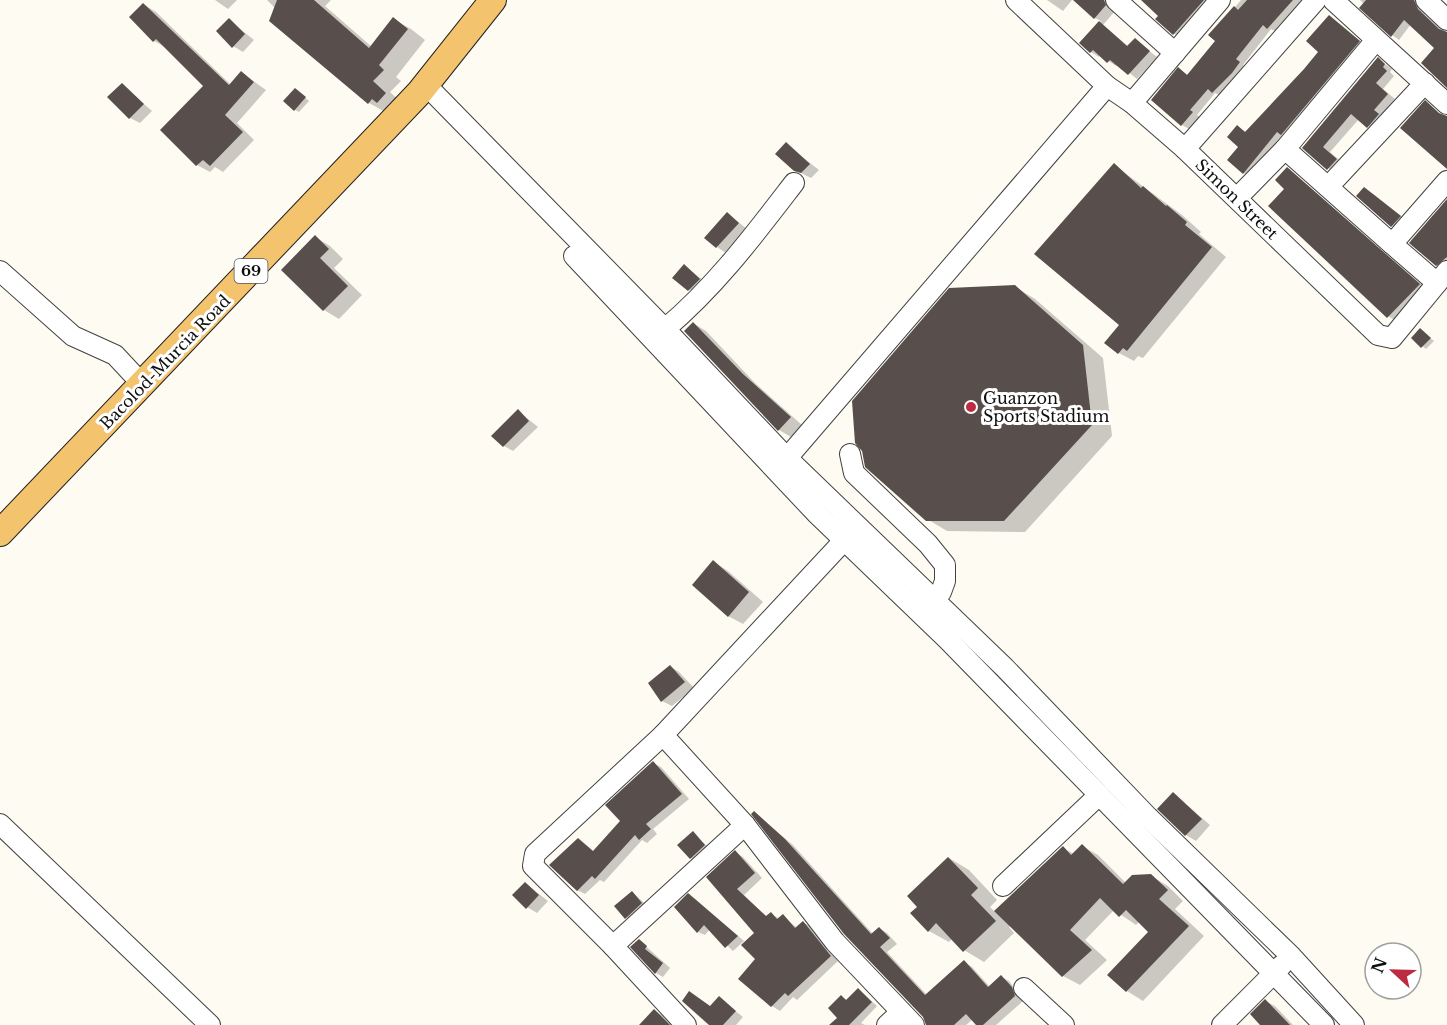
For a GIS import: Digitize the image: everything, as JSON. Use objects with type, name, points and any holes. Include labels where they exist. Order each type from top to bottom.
[{"type":"main road","name":"Bacolod-Murcia Road","points":[[0,534],[422,89],[494,0]]},
{"type":"street","name":"Simon Street","points":[[1016,0],[1107,86],[1132,103],[1185,149],[1384,338],[1392,338],[1442,277]]},
{"type":"street","points":[[1116,0],[1136,7],[1176,53]]},
{"type":"street","points":[[1132,103],[1220,0]]},
{"type":"street","points":[[1185,149],[1316,0]]},
{"type":"street","points":[[1333,0],[1447,104]]},
{"type":"street","points":[[1426,0],[1447,20]]},
{"type":"street","points":[[1237,198],[1285,149],[1376,40]]},
{"type":"street","points":[[1328,187],[1425,83]]},
{"type":"street","points":[[787,458],[1107,86]]},
{"type":"street","points":[[422,89],[643,318],[844,542],[946,639],[1324,1025]]},
{"type":"street","points":[[1285,149],[1392,244],[1442,277]]},
{"type":"street","points":[[1392,244],[1447,181]]},
{"type":"street","points":[[665,329],[699,300],[729,267],[794,183]]},
{"type":"street","points":[[0,271],[74,336],[115,355],[143,385]]},
{"type":"street","points":[[643,318],[665,329],[787,458],[1005,668],[1148,817],[1291,956],[1354,1025]]},
{"type":"street","points":[[850,454],[854,473],[928,544],[945,565],[945,581],[941,592],[934,598]]},
{"type":"street","points":[[686,1025],[613,946],[539,873],[533,866],[535,854],[663,735],[844,542],[858,524]]},
{"type":"street","points":[[663,735],[746,825],[835,942],[901,1021]]},
{"type":"street","points":[[1004,886],[1099,795]]},
{"type":"street","points":[[0,824],[210,1025]]},
{"type":"street","points":[[613,946],[746,825]]},
{"type":"street","points":[[1222,1025],[1291,956]]},
{"type":"street","points":[[1024,988],[1064,1025]]},
{"type":"building","points":[[277,0],[314,0],[369,48],[393,17],[408,29],[379,65],[384,70],[373,81],[386,93],[377,103],[372,99],[368,104],[269,21]]},
{"type":"building","points":[[1073,0],[1104,0],[1106,5],[1094,19]]},
{"type":"building","points":[[1141,0],[1204,0],[1173,35],[1155,19],[1158,16]]},
{"type":"building","points":[[1247,0],[1293,0],[1267,29],[1263,25],[1236,59],[1240,62],[1232,73],[1212,93],[1208,89],[1190,110],[1193,112],[1181,126],[1151,100],[1178,67],[1187,75],[1215,41],[1208,35],[1234,6],[1238,10]]},
{"type":"building","points":[[1366,0],[1414,0],[1418,9],[1439,29],[1447,32],[1447,88],[1421,63],[1434,48],[1404,20],[1391,37],[1359,8]]},
{"type":"building","points":[[143,3],[229,85],[241,71],[254,82],[225,115],[243,132],[210,166],[203,160],[196,166],[160,130],[203,86],[156,39],[153,42],[129,17]]},
{"type":"building","points":[[1329,15],[1360,41],[1281,135],[1277,132],[1243,174],[1227,160],[1238,147],[1227,137],[1237,125],[1245,132],[1304,69],[1318,52],[1306,41]]},
{"type":"building","points":[[229,18],[245,34],[232,48],[216,31]]},
{"type":"building","points":[[1099,21],[1127,46],[1135,38],[1150,51],[1128,75],[1110,60],[1107,63],[1093,50],[1090,53],[1079,43]]},
{"type":"building","points":[[1378,57],[1385,64],[1383,67],[1387,71],[1376,83],[1388,94],[1374,110],[1379,114],[1367,128],[1351,114],[1323,147],[1337,159],[1327,170],[1302,148]]},
{"type":"building","points":[[122,83],[144,104],[129,119],[107,97]]},
{"type":"building","points":[[295,88],[306,97],[294,111],[283,101]]},
{"type":"building","points":[[1425,100],[1439,113],[1447,116],[1447,169],[1400,128]]},
{"type":"building","points":[[786,142],[810,164],[801,173],[794,171],[775,154]]},
{"type":"building","points":[[1114,163],[1141,188],[1143,186],[1187,222],[1185,225],[1212,247],[1127,351],[1123,348],[1118,354],[1104,343],[1119,325],[1034,254]]},
{"type":"building","points":[[1287,167],[1420,284],[1387,318],[1268,206],[1284,189],[1275,180]]},
{"type":"building","points":[[1364,187],[1401,216],[1391,227],[1356,196]]},
{"type":"building","points":[[1447,199],[1447,257],[1436,266],[1409,243]]},
{"type":"building","points":[[727,212],[739,223],[716,248],[704,238]]},
{"type":"building","points":[[315,235],[329,249],[320,258],[348,286],[323,311],[281,270]]},
{"type":"building","points":[[684,264],[700,279],[688,291],[672,278]]},
{"type":"building","name":"Guanzon Sports Stadium","points":[[1015,285],[1083,345],[1092,425],[1004,521],[926,521],[865,467],[862,451],[855,443],[852,401],[949,288]]},
{"type":"building","points":[[693,322],[743,374],[791,417],[778,431],[684,331]]},
{"type":"building","points":[[1420,328],[1431,338],[1421,348],[1411,338]]},
{"type":"building","points":[[518,409],[529,421],[503,447],[491,436]]},
{"type":"building","points":[[713,560],[749,592],[728,617],[692,585]]},
{"type":"building","points":[[670,665],[685,682],[661,702],[648,683]]},
{"type":"building","points":[[653,761],[682,794],[646,824],[651,829],[639,840],[635,835],[595,879],[592,876],[577,891],[549,865],[578,838],[593,851],[620,821],[605,805]]},
{"type":"building","points":[[1173,792],[1202,819],[1185,836],[1157,809]]},
{"type":"building","points":[[754,811],[785,839],[871,934],[879,927],[890,938],[880,947],[925,995],[964,960],[988,987],[1001,975],[1012,987],[1015,996],[983,1025],[976,1025],[966,1014],[954,1025],[926,1025],[923,1017],[844,934],[751,814]]},
{"type":"building","points":[[693,831],[705,845],[690,859],[677,845]]},
{"type":"building","points":[[1082,844],[1123,884],[1132,875],[1151,874],[1168,890],[1159,899],[1189,926],[1126,992],[1107,975],[1148,932],[1126,910],[1119,917],[1100,898],[1070,930],[1092,950],[1062,977],[994,911],[1063,846],[1071,855]]},
{"type":"building","points":[[735,850],[755,873],[737,889],[766,916],[771,912],[777,919],[783,914],[795,928],[803,921],[831,956],[788,996],[785,993],[771,1007],[738,979],[755,959],[741,945],[754,933],[706,877]]},
{"type":"building","points":[[948,857],[978,888],[971,895],[996,921],[963,952],[936,923],[928,932],[910,913],[917,907],[907,896]]},
{"type":"building","points":[[525,882],[539,895],[526,909],[512,895]]},
{"type":"building","points":[[632,891],[642,903],[625,919],[614,906]]},
{"type":"building","points":[[688,893],[738,936],[725,948],[704,925],[697,933],[674,907]]},
{"type":"building","points":[[639,939],[647,946],[645,949],[663,963],[655,974],[630,947]]},
{"type":"building","points":[[858,988],[872,1002],[849,1025],[829,1025],[837,1018],[828,1008],[841,995],[846,1000]]},
{"type":"building","points":[[689,991],[710,1006],[719,996],[736,1011],[723,1025],[709,1025],[682,1001]]},
{"type":"building","points":[[1265,999],[1290,1025],[1260,1025],[1250,1014]]},
{"type":"building","points":[[654,1009],[670,1025],[639,1025]]},
{"type":"place","name":"Guanzon Sports Stadium","points":[[971,407]]}]
